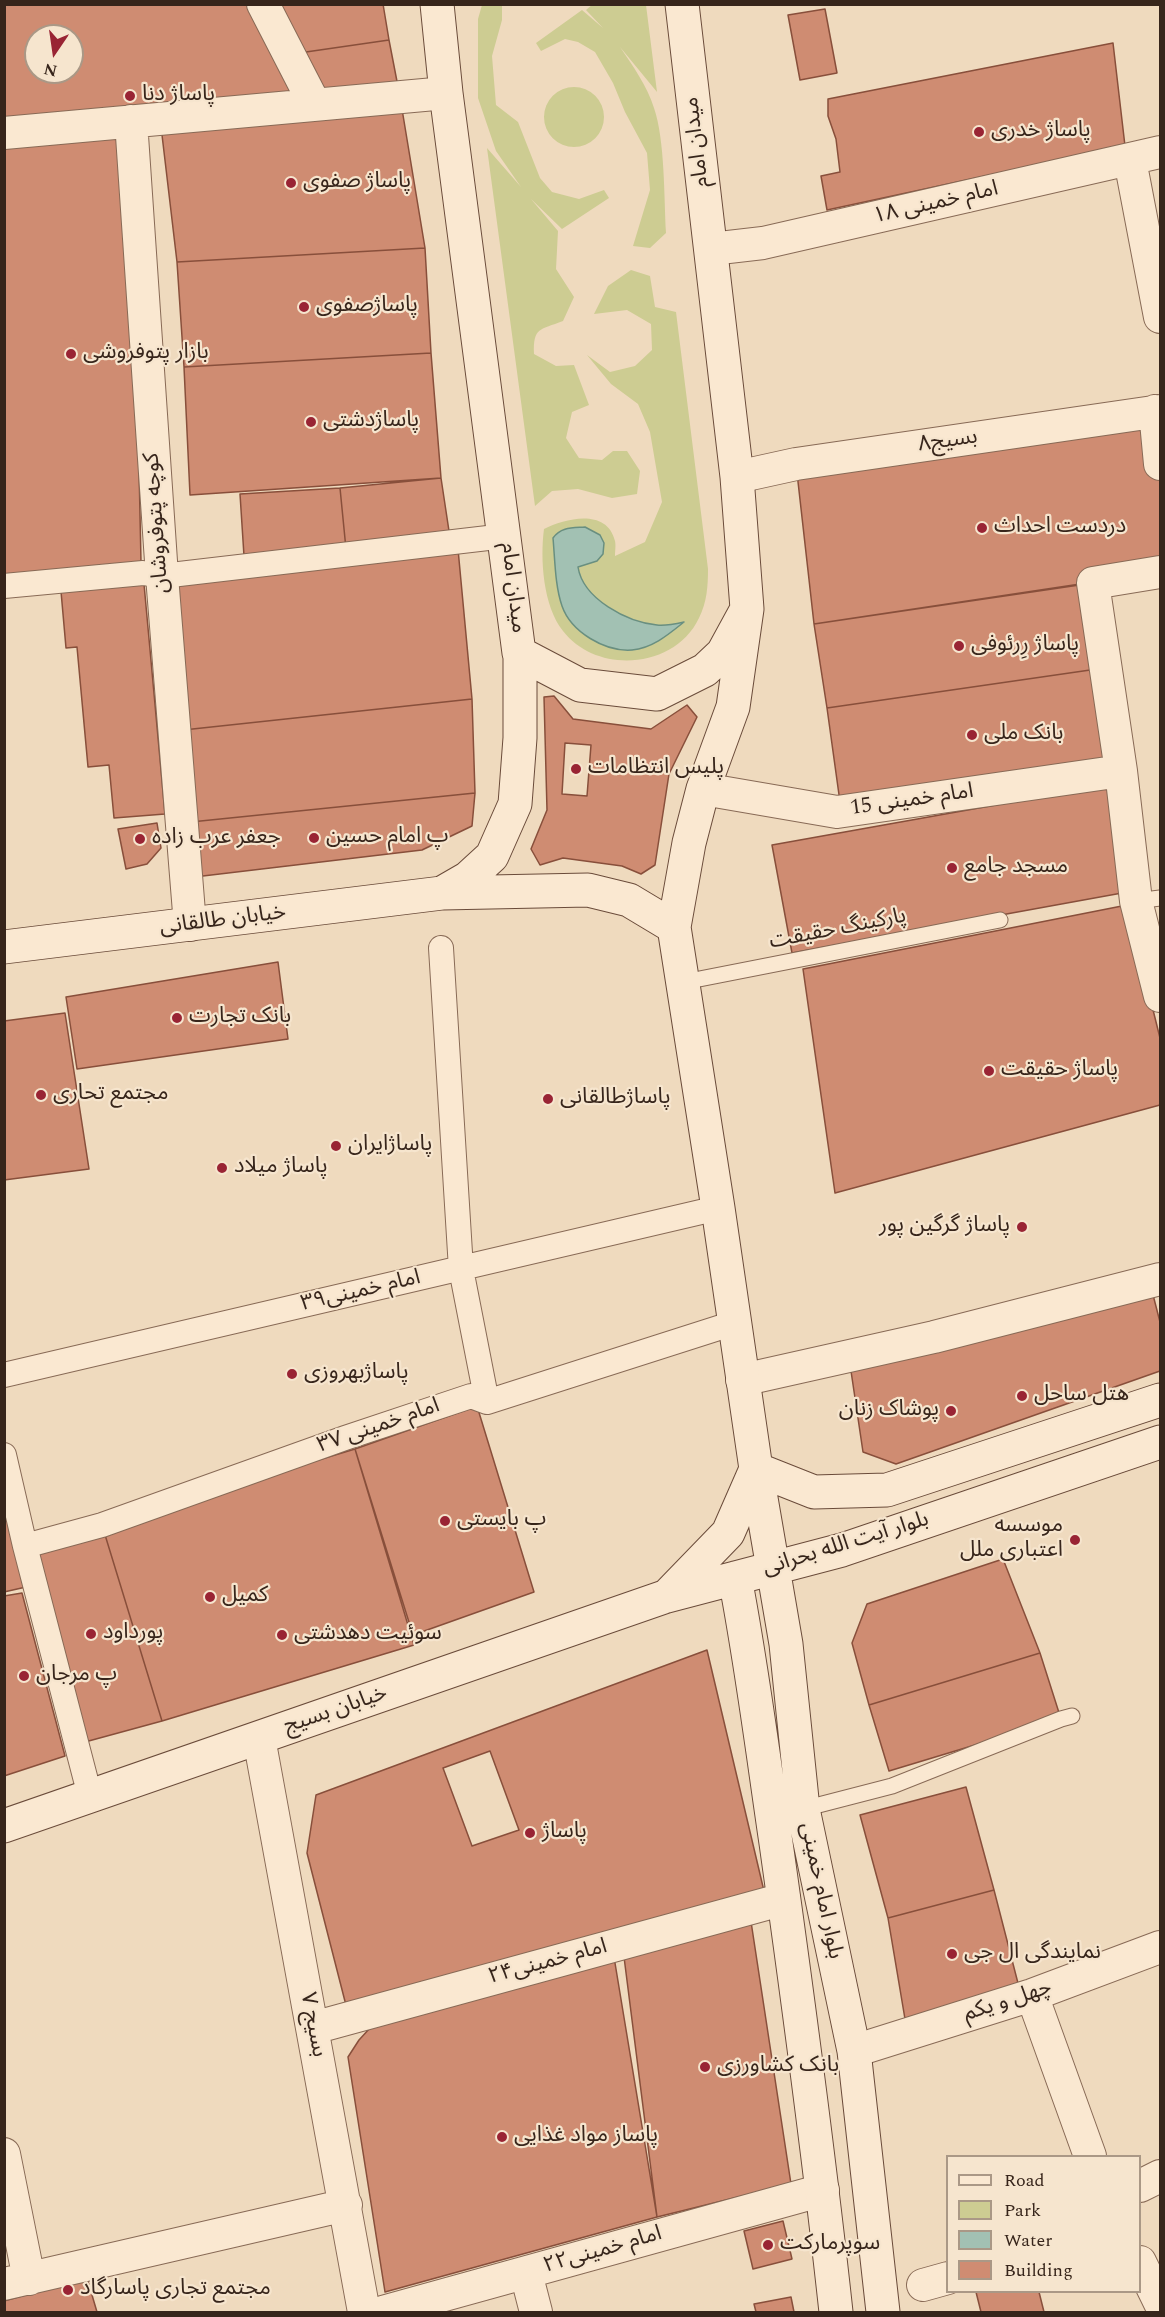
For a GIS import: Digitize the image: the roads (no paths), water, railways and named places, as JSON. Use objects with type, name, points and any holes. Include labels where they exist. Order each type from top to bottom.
[{"type":"main road","name":"میدان امام","points":[[437,4],[446,93],[520,651],[580,685],[657,694],[705,670],[723,653],[747,609],[737,477],[682,4]]},
{"type":"main road","points":[[674,927],[689,843],[703,789],[733,707],[747,609]]},
{"type":"main road","points":[[442,893],[468,878],[492,856],[515,804],[520,738],[520,651]]},
{"type":"main road","name":"خیابان طالقانی","points":[[4,947],[442,893],[588,890],[629,900],[674,927]]},
{"type":"main road","name":"بلوار امام خمینی","points":[[674,927],[742,1380],[786,1644],[803,1809],[854,2051],[883,2313]]},
{"type":"main road","name":"بلوار آیت الله بحرانی","points":[[756,1469],[814,1492],[887,1490],[1161,1400]]},
{"type":"main road","name":"بلوار آیت الله بحرانی","points":[[667,1596],[842,1550],[1161,1442]]},
{"type":"main road","points":[[1010,1450],[993,1470],[991,1477],[1000,1488],[1025,1488]]},
{"type":"main road","points":[[667,1596],[728,1533],[756,1469]]},
{"type":"main road","points":[[786,1644],[801,1585],[842,1550]]},
{"type":"main road","name":"بلوار امام خمینی","points":[[735,1578],[747,1636],[784,1899],[837,2313]]},
{"type":"main road","name":"خیابان بسیج","points":[[4,1826],[667,1596]]},
{"type":"main road","points":[[814,2122],[861,2115]]},
{"type":"street","points":[[263,4],[315,105]]},
{"type":"street","points":[[4,133],[446,93]]},
{"type":"street","name":"کوچه پتوفروشان","points":[[131,121],[162,576],[190,925]]},
{"type":"street","name":"امام خمینی ۱۸","points":[[711,249],[762,243],[1161,152]]},
{"type":"street","points":[[1130,160],[1161,317]]},
{"type":"street","points":[[1158,411],[1161,464]]},
{"type":"street","name":"بسیج۸","points":[[737,477],[796,465],[1158,411]]},
{"type":"street","points":[[4,586],[143,573],[162,576],[505,536]]},
{"type":"street","points":[[1161,572],[1093,583],[1121,771],[1148,900],[1161,996]]},
{"type":"street","name":"امام خمینی 15","points":[[703,789],[837,812],[1121,771]]},
{"type":"street","points":[[441,948],[461,1269],[487,1402]]},
{"type":"street","name":"امام خمینی۳۹","points":[[4,1376],[718,1208]]},
{"type":"street","points":[[742,1380],[934,1337],[1161,1279]]},
{"type":"street","name":"امام خمینی ۳۷","points":[[25,1546],[102,1525],[345,1438],[471,1396],[487,1402],[734,1323]]},
{"type":"street","points":[[4,1455],[25,1546],[90,1796]]},
{"type":"street","name":"بسیج ۷","points":[[259,1738],[364,2313]]},
{"type":"street","name":"امام خمینی۲۴","points":[[313,2028],[784,1899]]},
{"type":"street","name":"چهل و یکم","points":[[854,2051],[1032,1995],[1161,1947]]},
{"type":"street","points":[[1032,1995],[1089,2155]]},
{"type":"street","points":[[4,2154],[17,2281],[346,2205]]},
{"type":"street","points":[[1141,2186],[1161,2176]]},
{"type":"street","name":"امام خمینی۲۲","points":[[383,2313],[823,2190]]},
{"type":"street","points":[[1141,2264],[1161,2303]]},
{"type":"street","points":[[526,2273],[536,2313]]},
{"type":"lane","name":"پارکینگ حقیقت","points":[[684,982],[1000,920]]},
{"type":"lane","points":[[803,1809],[892,1786],[1072,1716]]},
{"type":"water","points":[[585,527],[600,535],[604,543],[603,554],[597,561],[578,567],[582,579],[597,599],[620,614],[645,623],[664,625],[684,622],[654,643],[632,650],[611,648],[581,632],[566,615],[562,606],[558,590],[553,538],[563,530]]},
{"type":"place","name":"پاساژ دنا","points":[[130,96]]},
{"type":"place","name":"پاساژ خدری","points":[[979,132]]},
{"type":"place","name":"پاساژ صفوی","points":[[291,183]]},
{"type":"place","name":"پاساژصفوی","points":[[304,307]]},
{"type":"place","name":"بازار پتوفروشی","points":[[71,354]]},
{"type":"place","name":"پاساژدشتی","points":[[311,422]]},
{"type":"place","name":"دردست احداث","points":[[982,528]]},
{"type":"place","name":"پاساژ رِرئوفی","points":[[959,646]]},
{"type":"place","name":"بانک ملی","points":[[972,735]]},
{"type":"place","name":"پلیس انتظامات","points":[[576,769]]},
{"type":"place","name":"پ امام حسین","points":[[314,838]]},
{"type":"place","name":"جعفر عرب زاده","points":[[140,839]]},
{"type":"place","name":"مسجد جامع","points":[[952,868]]},
{"type":"place","name":"بانک تجارت","points":[[177,1018]]},
{"type":"place","name":"پاساژ حقیقت","points":[[989,1071]]},
{"type":"place","name":"مجتمع تحاری","points":[[41,1095]]},
{"type":"place","name":"پاساژطالقانی","points":[[548,1099]]},
{"type":"place","name":"پاساژایران","points":[[336,1146]]},
{"type":"place","name":"پاساژ میلاد","points":[[222,1168]]},
{"type":"place","name":"پاساژ گرگین پور","points":[[1022,1227]]},
{"type":"place","name":"پاساژبهروزی","points":[[292,1374]]},
{"type":"place","name":"هتل ساحل","points":[[1022,1396]]},
{"type":"place","name":"پوشاک زنان","points":[[951,1411]]},
{"type":"place","name":"پ بایستی","points":[[445,1521]]},
{"type":"place","name":"موسسه اعتباری ملل","points":[[1075,1540]]},
{"type":"place","name":"کمیل","points":[[210,1597]]},
{"type":"place","name":"پورداود","points":[[91,1634]]},
{"type":"place","name":"سوئیت دهدشتی","points":[[282,1635]]},
{"type":"place","name":"پ مرجان","points":[[24,1676]]},
{"type":"place","name":"پاساژ","points":[[530,1833]]},
{"type":"place","name":"نمایندگی ال جی","points":[[952,1954]]},
{"type":"place","name":"بانک کشاورزی","points":[[705,2067]]},
{"type":"place","name":"پاساز مواد غذایی","points":[[502,2137]]},
{"type":"place","name":"سوپرمارکت","points":[[768,2245]]},
{"type":"place","name":"مجتمع تجاری پاسارگاد","points":[[68,2290]]}]
